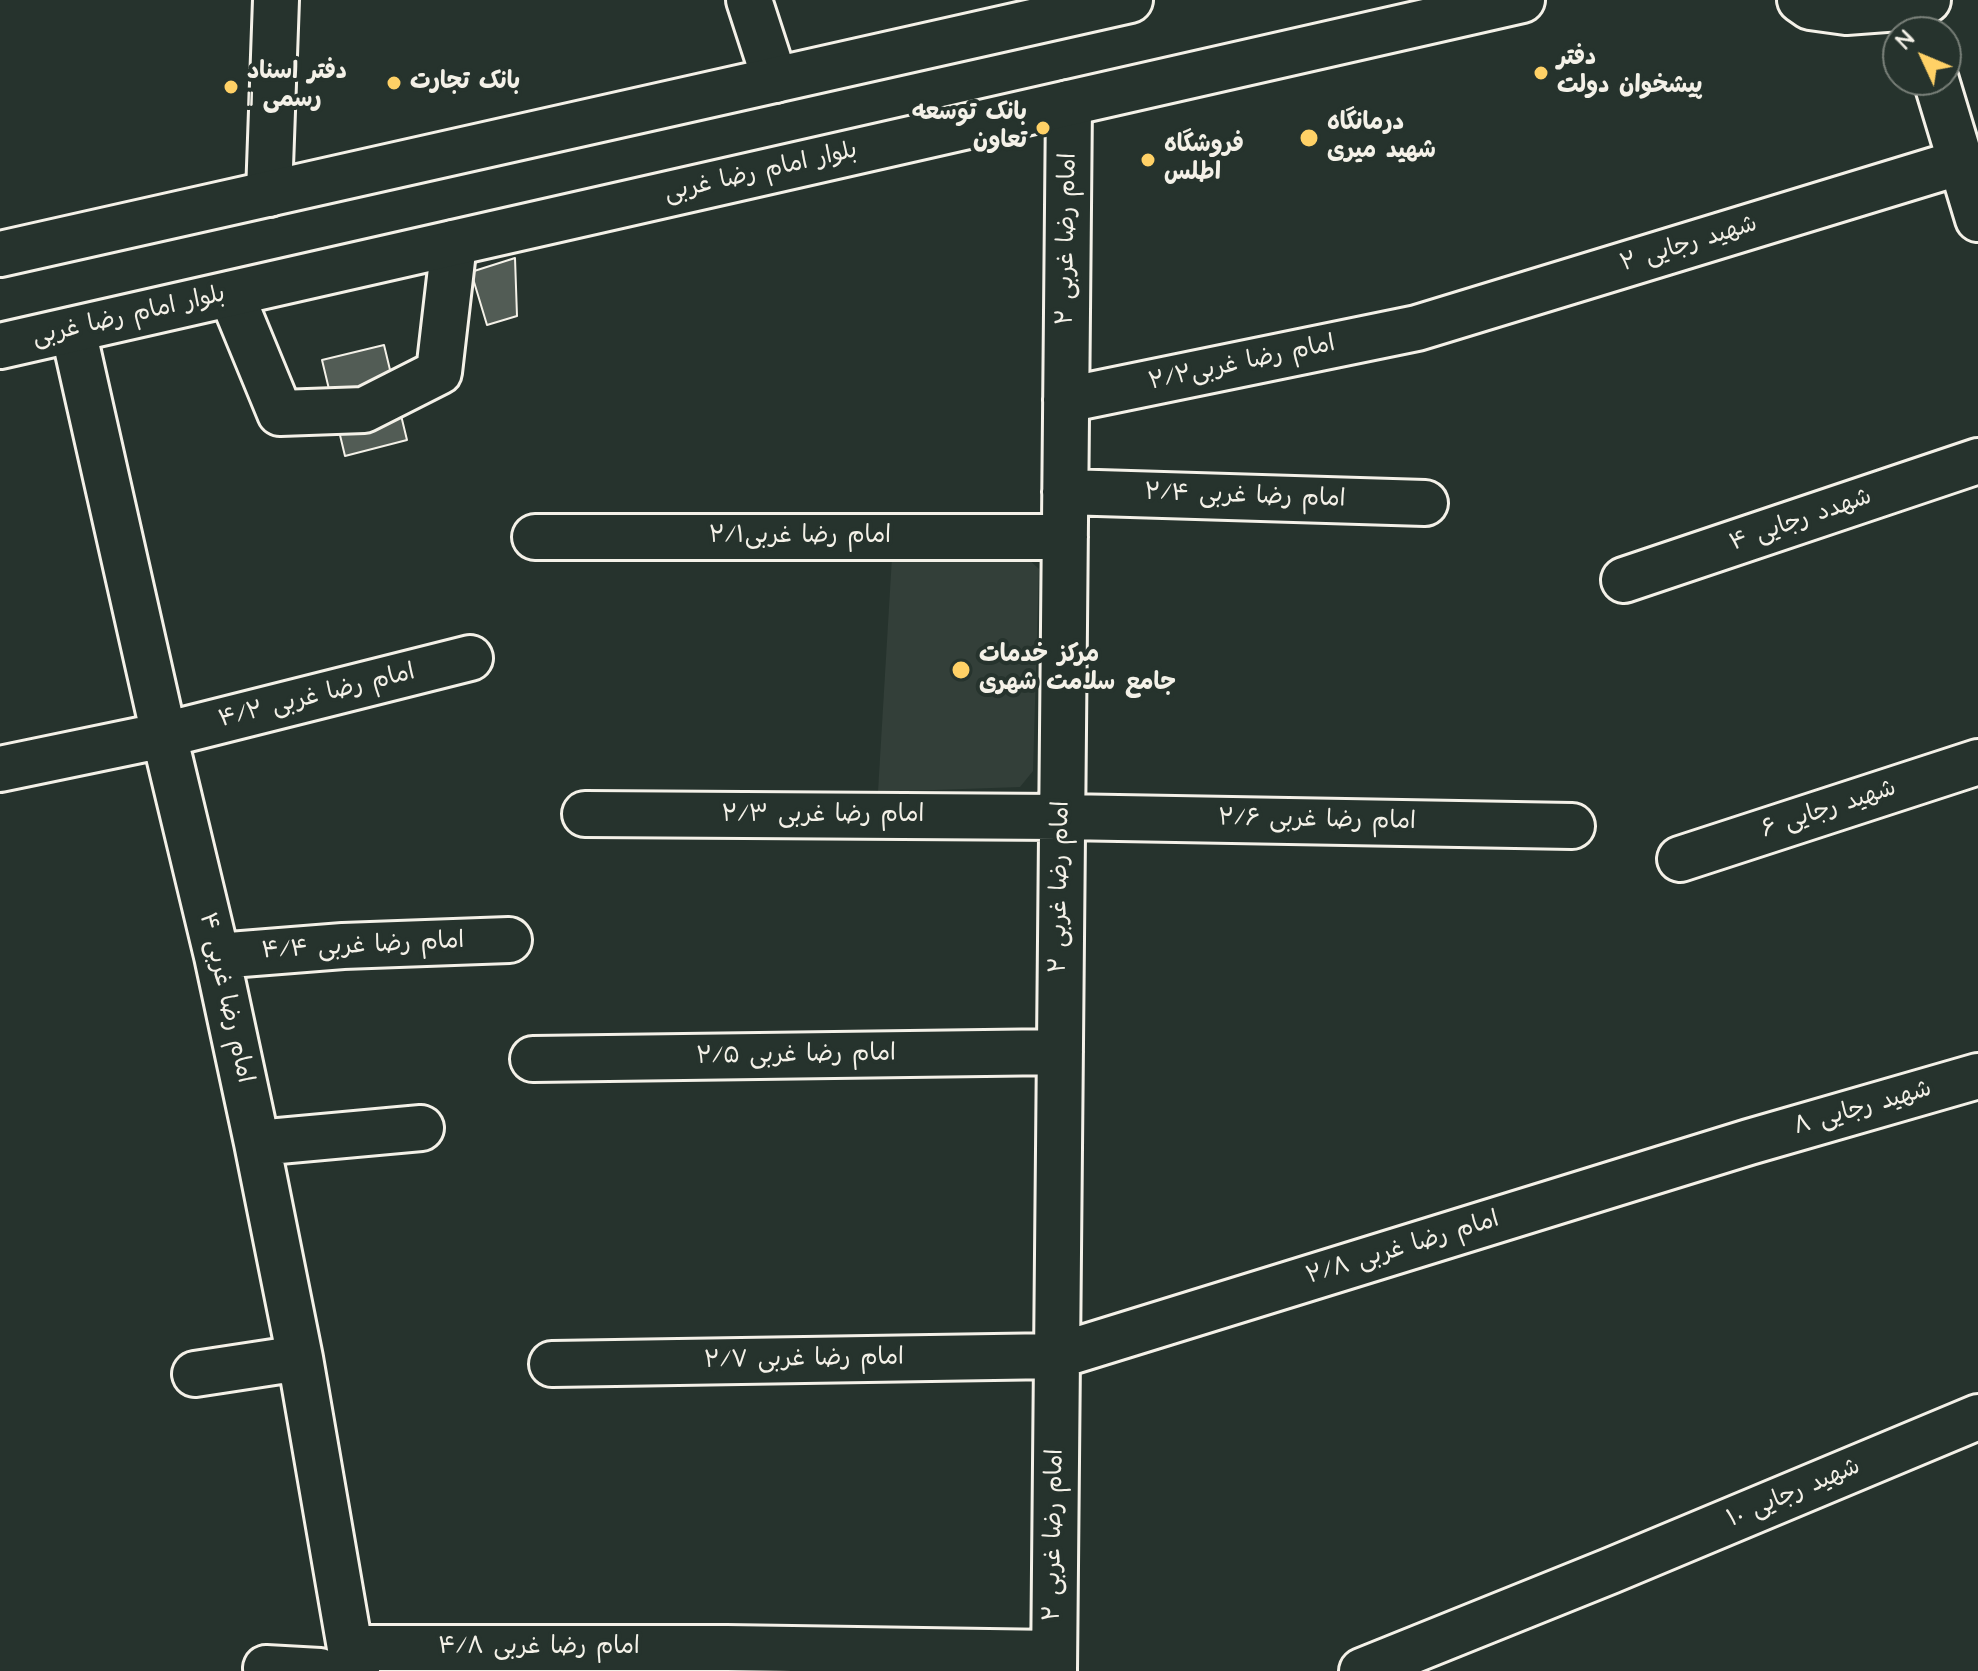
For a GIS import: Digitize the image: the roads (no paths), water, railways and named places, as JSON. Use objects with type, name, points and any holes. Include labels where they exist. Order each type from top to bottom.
[{"type":"street","points":[[269,194],[276,0]]},
{"type":"street","points":[[749,0],[775,80]]},
{"type":"street","points":[[0,254],[1130,0]]},
{"type":"street","name":"بلوار امام رضا غربی","points":[[0,346],[1522,0]]},
{"type":"street","points":[[1800,0],[1810,7],[1846,12],[1921,13]]},
{"type":"street","points":[[1941,96],[1978,219]]},
{"type":"street","name":"امام رضا غربی ۲","points":[[1054,1662],[1069,103]]},
{"type":"street","name":"شهید رجایی ۲","points":[[1417,328],[1961,162]]},
{"type":"street","points":[[231,294],[280,413],[364,410],[439,372],[454,243]]},
{"type":"street","name":"امام رضا غربی۲/۲","points":[[1066,400],[1417,328]]},
{"type":"street","name":"امام رضا غربی ۴","points":[[73,330],[257,1143],[300,1358],[342,1663]]},
{"type":"street","name":"شهدد رجایی ۴","points":[[1624,580],[1978,461]]},
{"type":"street","name":"امام رضا غربی ۲/۴","points":[[1065,492],[1425,503]]},
{"type":"street","name":"امام رضا غربی۲/۱","points":[[535,537],[1065,537]]},
{"type":"street","name":"امام رضا غربی ۴/۲","points":[[0,769],[164,735],[470,658]]},
{"type":"street","name":"شهید رجایی ۶","points":[[1680,859],[1978,762]]},
{"type":"street","name":"امام رضا غربی ۲/۳","points":[[585,814],[1062,817]]},
{"type":"street","name":"امام رضا غربی ۲/۶","points":[[1062,817],[1572,826]]},
{"type":"street","name":"امام رضا غربی ۴/۴","points":[[217,956],[343,946],[509,940]]},
{"type":"street","name":"امام رضا غربی ۲/۵","points":[[533,1059],[1060,1052]]},
{"type":"street","name":"شهید رجایی ۸","points":[[1749,1142],[1978,1076]]},
{"type":"street","points":[[257,1143],[421,1128]]},
{"type":"street","name":"امام رضا غربی ۲/۸","points":[[1057,1356],[1749,1142]]},
{"type":"street","name":"امام رضا غربی ۲/۷","points":[[552,1364],[1057,1356]]},
{"type":"street","points":[[195,1374],[300,1358]]},
{"type":"street","name":"شهید رجایی ۱۰","points":[[1362,1671],[1978,1417]]},
{"type":"street","name":"امام رضا غربی ۴/۸","points":[[266,1668],[727,1648],[1054,1662]]},
{"type":"place","name":"دفتر پیشخوان دولت","points":[[1541,73]]},
{"type":"place","name":"بانک تجارت","points":[[394,83]]},
{"type":"place","name":"دفتر اسناد رسمی 11","points":[[231,87]]},
{"type":"place","name":"بانک توسعه تعاون","points":[[1043,128]]},
{"type":"place","name":"درمانگاه شهید میری","points":[[1309,138]]},
{"type":"place","name":"فروشگاه اطلس","points":[[1148,160]]},
{"type":"place","name":"مرکز خدمات جامع سلامت شهری","points":[[961,670]]}]
